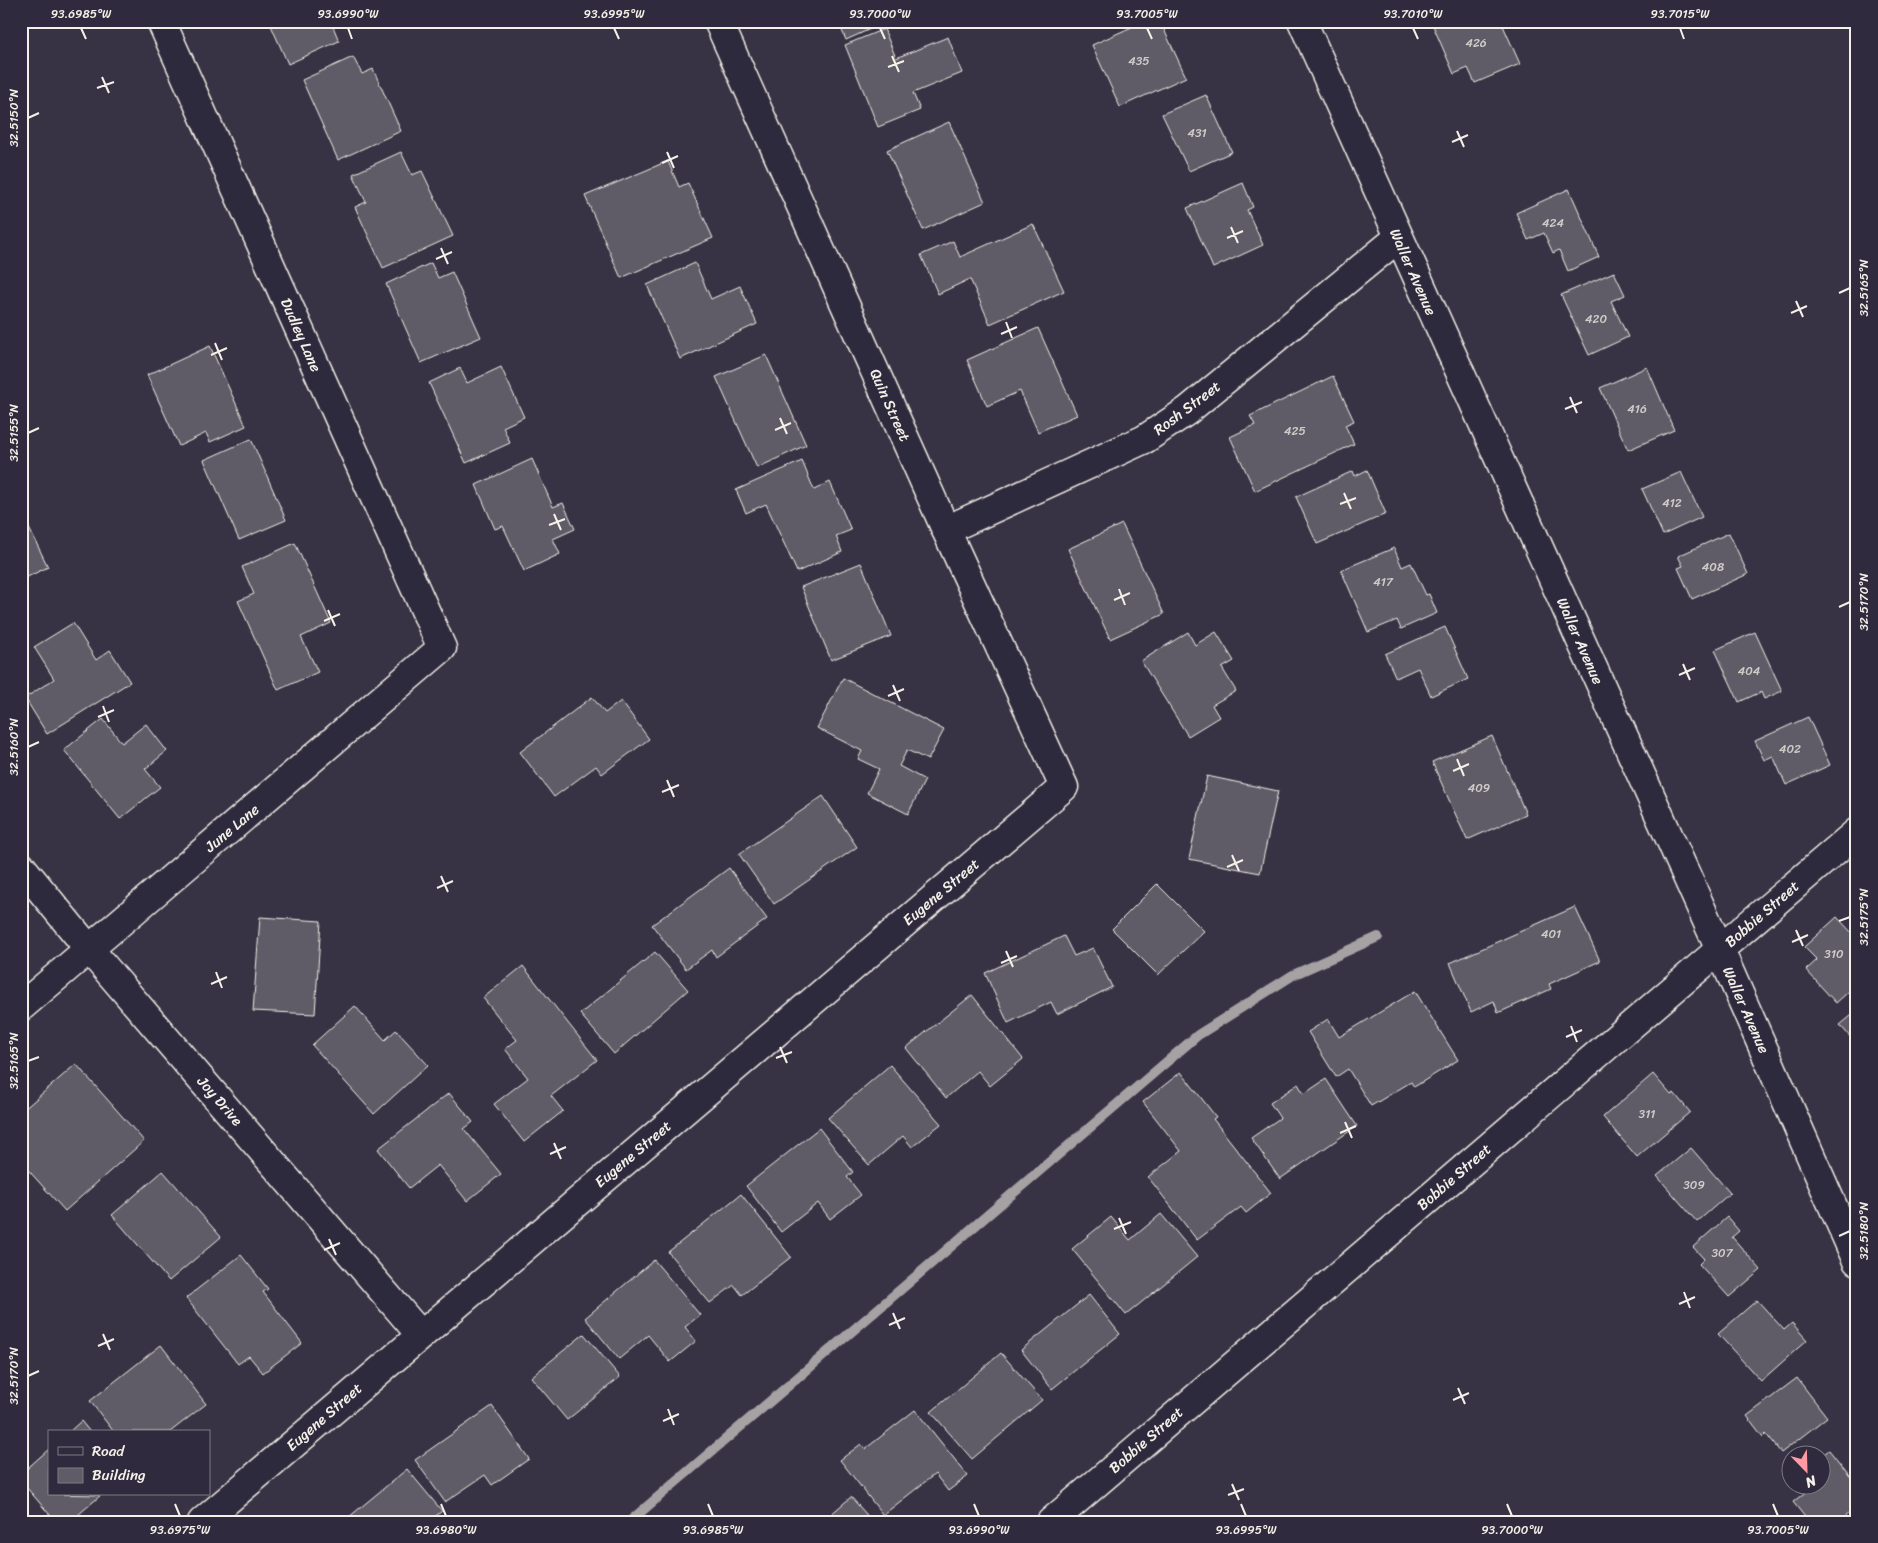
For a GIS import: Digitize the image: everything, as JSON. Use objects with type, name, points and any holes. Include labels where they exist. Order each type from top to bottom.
[{"type":"street","name":"Dudley Lane","points":[[161,21],[442,648]]},
{"type":"street","name":"Quin Street","points":[[718,21],[946,530],[1064,787]]},
{"type":"street","name":"Waller Avenue","points":[[1302,21],[1720,950],[1857,1261]]},
{"type":"street","name":"Rosh Street","points":[[946,530],[1152,435],[1187,411],[1398,238]]},
{"type":"street","name":"June Lane","points":[[21,1007],[442,648]]},
{"type":"street","name":"Eugene Street","points":[[202,1522],[420,1334],[1064,787]]},
{"type":"street","name":"Bobbie Street","points":[[1052,1522],[1857,832]]},
{"type":"street","name":"Joy Drive","points":[[21,866],[89,949],[420,1334]]},
{"type":"building","points":[[269,21],[338,21],[332,24],[339,41],[288,64]]},
{"type":"building","points":[[838,21],[888,21],[846,40]]},
{"type":"building","points":[[1145,21],[1160,21],[1186,77],[1120,107],[1092,45]]},
{"type":"building","points":[[1431,21],[1501,21],[1520,64],[1475,83],[1468,68],[1454,74]]},
{"type":"building","points":[[884,29],[896,58],[948,37],[962,73],[913,93],[920,110],[878,127],[845,45]]},
{"type":"building","points":[[353,57],[362,74],[373,69],[401,131],[338,160],[302,80]]},
{"type":"building","points":[[1206,95],[1232,152],[1189,171],[1162,114]]},
{"type":"building","points":[[949,122],[985,202],[923,230],[887,150]]},
{"type":"building","points":[[401,152],[412,175],[422,171],[453,236],[383,268],[355,207],[366,202],[353,174]]},
{"type":"building","points":[[668,161],[679,187],[688,183],[713,238],[621,278],[585,196]]},
{"type":"building","points":[[1243,183],[1253,207],[1247,210],[1263,245],[1213,268],[1187,208]]},
{"type":"building","points":[[1569,189],[1599,257],[1568,271],[1559,250],[1553,253],[1544,233],[1528,240],[1516,213]]},
{"type":"building","points":[[1033,224],[1064,291],[990,324],[970,279],[938,294],[921,255],[953,241],[960,257]]},
{"type":"building","points":[[431,263],[438,278],[452,272],[481,337],[421,363],[386,284]]},
{"type":"building","points":[[695,263],[711,299],[740,286],[757,324],[680,359],[647,285]]},
{"type":"building","points":[[1614,272],[1625,295],[1611,301],[1628,337],[1589,355],[1561,295]]},
{"type":"building","points":[[1038,328],[1077,415],[1038,432],[1020,391],[987,406],[967,360]]},
{"type":"building","points":[[210,346],[246,426],[210,442],[206,433],[179,446],[147,375]]},
{"type":"building","points":[[766,355],[806,445],[757,468],[716,377]]},
{"type":"building","points":[[501,367],[524,417],[503,427],[510,443],[466,463],[429,383],[460,368],[467,383]]},
{"type":"building","points":[[1647,367],[1674,430],[1628,450],[1600,388]]},
{"type":"building","points":[[1333,376],[1354,421],[1345,425],[1354,444],[1255,491],[1230,437],[1255,425],[1250,416]]},
{"type":"building","points":[[251,439],[286,520],[239,540],[204,460]]},
{"type":"building","points":[[532,459],[553,507],[563,503],[575,529],[553,539],[560,554],[524,571],[503,526],[495,529],[476,485]]},
{"type":"building","points":[[802,461],[814,490],[830,482],[851,530],[836,536],[842,552],[797,572],[766,504],[746,513],[736,490]]},
{"type":"building","points":[[1367,470],[1386,514],[1317,544],[1296,497],[1353,471],[1355,476]]},
{"type":"building","points":[[1681,472],[1702,517],[1663,535],[1642,489]]},
{"type":"building","points":[[1122,524],[1164,614],[1110,639],[1068,549]]},
{"type":"building","points":[[28,526],[48,567],[21,580],[21,529]]},
{"type":"building","points":[[1729,533],[1748,574],[1692,599],[1678,568],[1683,566],[1678,556]]},
{"type":"building","points":[[295,543],[331,623],[301,637],[318,672],[278,690],[238,601],[254,594],[242,567]]},
{"type":"building","points":[[1394,548],[1402,567],[1411,563],[1426,595],[1429,594],[1437,613],[1401,629],[1397,620],[1368,632],[1341,570]]},
{"type":"building","points":[[861,563],[891,636],[831,660],[801,587]]},
{"type":"building","points":[[73,623],[96,660],[110,650],[130,682],[47,734],[25,698],[54,679],[34,647]]},
{"type":"building","points":[[1445,627],[1468,679],[1431,696],[1418,668],[1396,678],[1385,654]]},
{"type":"building","points":[[1188,632],[1195,645],[1216,632],[1234,661],[1222,668],[1236,691],[1212,705],[1219,717],[1188,736],[1141,661]]},
{"type":"building","points":[[1755,632],[1782,691],[1764,699],[1761,692],[1739,702],[1715,650]]},
{"type":"building","points":[[843,678],[944,730],[928,760],[907,750],[899,766],[925,780],[908,814],[867,793],[879,769],[858,759],[862,751],[817,728]]},
{"type":"building","points":[[592,697],[605,713],[621,701],[649,739],[602,774],[596,766],[554,797],[520,752]]},
{"type":"building","points":[[1808,717],[1830,765],[1786,785],[1773,756],[1764,760],[1755,741]]},
{"type":"building","points":[[103,719],[122,743],[146,724],[167,751],[145,769],[160,787],[120,819],[64,750]]},
{"type":"building","points":[[1492,736],[1526,814],[1467,840],[1432,762]]},
{"type":"building","points":[[1207,776],[1278,791],[1260,873],[1189,859]]},
{"type":"building","points":[[823,796],[857,847],[774,904],[739,854]]},
{"type":"building","points":[[729,868],[767,919],[716,957],[712,950],[686,969],[652,925]]},
{"type":"building","points":[[1157,884],[1204,931],[1158,975],[1112,929]]},
{"type":"building","points":[[1575,907],[1600,961],[1549,984],[1551,989],[1498,1013],[1494,1001],[1471,1012],[1450,963]]},
{"type":"building","points":[[260,917],[321,921],[315,1014],[253,1011]]},
{"type":"building","points":[[1837,917],[1854,935],[1857,932],[1857,984],[1836,1003],[1806,970],[1817,960],[1804,947]]},
{"type":"building","points":[[1064,936],[1074,956],[1093,948],[1112,987],[1057,1014],[1051,1002],[1008,1023],[985,973]]},
{"type":"building","points":[[655,952],[688,990],[614,1054],[580,1014]]},
{"type":"building","points":[[523,966],[597,1060],[551,1096],[563,1111],[524,1142],[494,1104],[528,1078],[505,1049],[517,1040],[483,998]]},
{"type":"building","points":[[1415,991],[1458,1060],[1414,1087],[1411,1082],[1371,1106],[1348,1069],[1336,1077],[1308,1032],[1328,1019],[1339,1037]]},
{"type":"building","points":[[972,995],[1023,1059],[990,1086],[978,1071],[946,1098],[906,1048]]},
{"type":"building","points":[[355,1006],[385,1040],[396,1030],[428,1065],[374,1114],[312,1045]]},
{"type":"building","points":[[1857,1011],[1857,1045],[1840,1025]]},
{"type":"building","points":[[76,1064],[144,1141],[65,1211],[21,1162],[21,1112]]},
{"type":"building","points":[[890,1065],[941,1124],[912,1147],[903,1136],[869,1165],[828,1118]]},
{"type":"building","points":[[1181,1072],[1216,1117],[1213,1119],[1271,1193],[1246,1213],[1241,1207],[1197,1240],[1148,1177],[1181,1151],[1143,1102]]},
{"type":"building","points":[[1653,1074],[1671,1095],[1674,1093],[1690,1112],[1637,1157],[1603,1117]]},
{"type":"building","points":[[1326,1079],[1357,1126],[1280,1179],[1251,1138],[1280,1118],[1270,1103],[1298,1084],[1304,1094]]},
{"type":"building","points":[[449,1093],[473,1122],[464,1129],[501,1174],[467,1201],[438,1165],[409,1188],[378,1149]]},
{"type":"building","points":[[819,1128],[853,1172],[847,1177],[861,1195],[830,1219],[818,1203],[781,1232],[746,1186]]},
{"type":"building","points":[[1691,1148],[1730,1193],[1697,1222],[1657,1176]]},
{"type":"building","points":[[163,1171],[221,1237],[169,1281],[112,1215]]},
{"type":"building","points":[[741,1194],[791,1257],[742,1295],[734,1285],[710,1303],[668,1252]]},
{"type":"building","points":[[1161,1214],[1197,1257],[1126,1315],[1072,1249],[1111,1217],[1130,1240]]},
{"type":"building","points":[[1727,1217],[1739,1231],[1732,1237],[1761,1270],[1729,1297],[1699,1264],[1704,1259],[1693,1247]]},
{"type":"building","points":[[241,1255],[268,1289],[263,1292],[302,1343],[263,1373],[249,1356],[238,1364],[186,1298]]},
{"type":"building","points":[[654,1260],[700,1315],[685,1327],[696,1341],[670,1362],[648,1335],[619,1359],[585,1318]]},
{"type":"building","points":[[1089,1295],[1120,1334],[1052,1389],[1021,1350]]},
{"type":"building","points":[[1757,1300],[1784,1330],[1792,1323],[1807,1340],[1761,1381],[1718,1334]]},
{"type":"building","points":[[584,1334],[620,1377],[567,1420],[531,1377]]},
{"type":"building","points":[[161,1345],[206,1404],[173,1430],[112,1430],[90,1401]]},
{"type":"building","points":[[1001,1353],[1042,1400],[972,1459],[931,1412]]},
{"type":"building","points":[[1797,1378],[1827,1417],[1790,1446],[1780,1446],[1780,1452],[1766,1434],[1763,1437],[1747,1416]]},
{"type":"building","points":[[492,1406],[529,1459],[492,1485],[485,1475],[445,1502],[415,1460]]},
{"type":"building","points":[[915,1410],[968,1476],[948,1491],[935,1474],[883,1515],[840,1460],[861,1444],[865,1449]]},
{"type":"building","points":[[81,1421],[88,1430],[71,1430]]},
{"type":"building","points":[[48,1450],[48,1496],[100,1496],[70,1522],[56,1522],[21,1481],[21,1474]]},
{"type":"building","points":[[1830,1451],[1857,1485],[1857,1507],[1839,1522],[1809,1522],[1793,1502],[1800,1496],[1830,1496]]},
{"type":"building","points":[[407,1469],[442,1511],[428,1522],[343,1522]]},
{"type":"building","points":[[851,1497],[873,1522],[822,1522]]},
{"type":"building","points":[[21,1510],[32,1522],[21,1522]]},
{"type":"waterway","points":[[629,1522],[1198,1035],[1293,975],[1378,937]]}]
